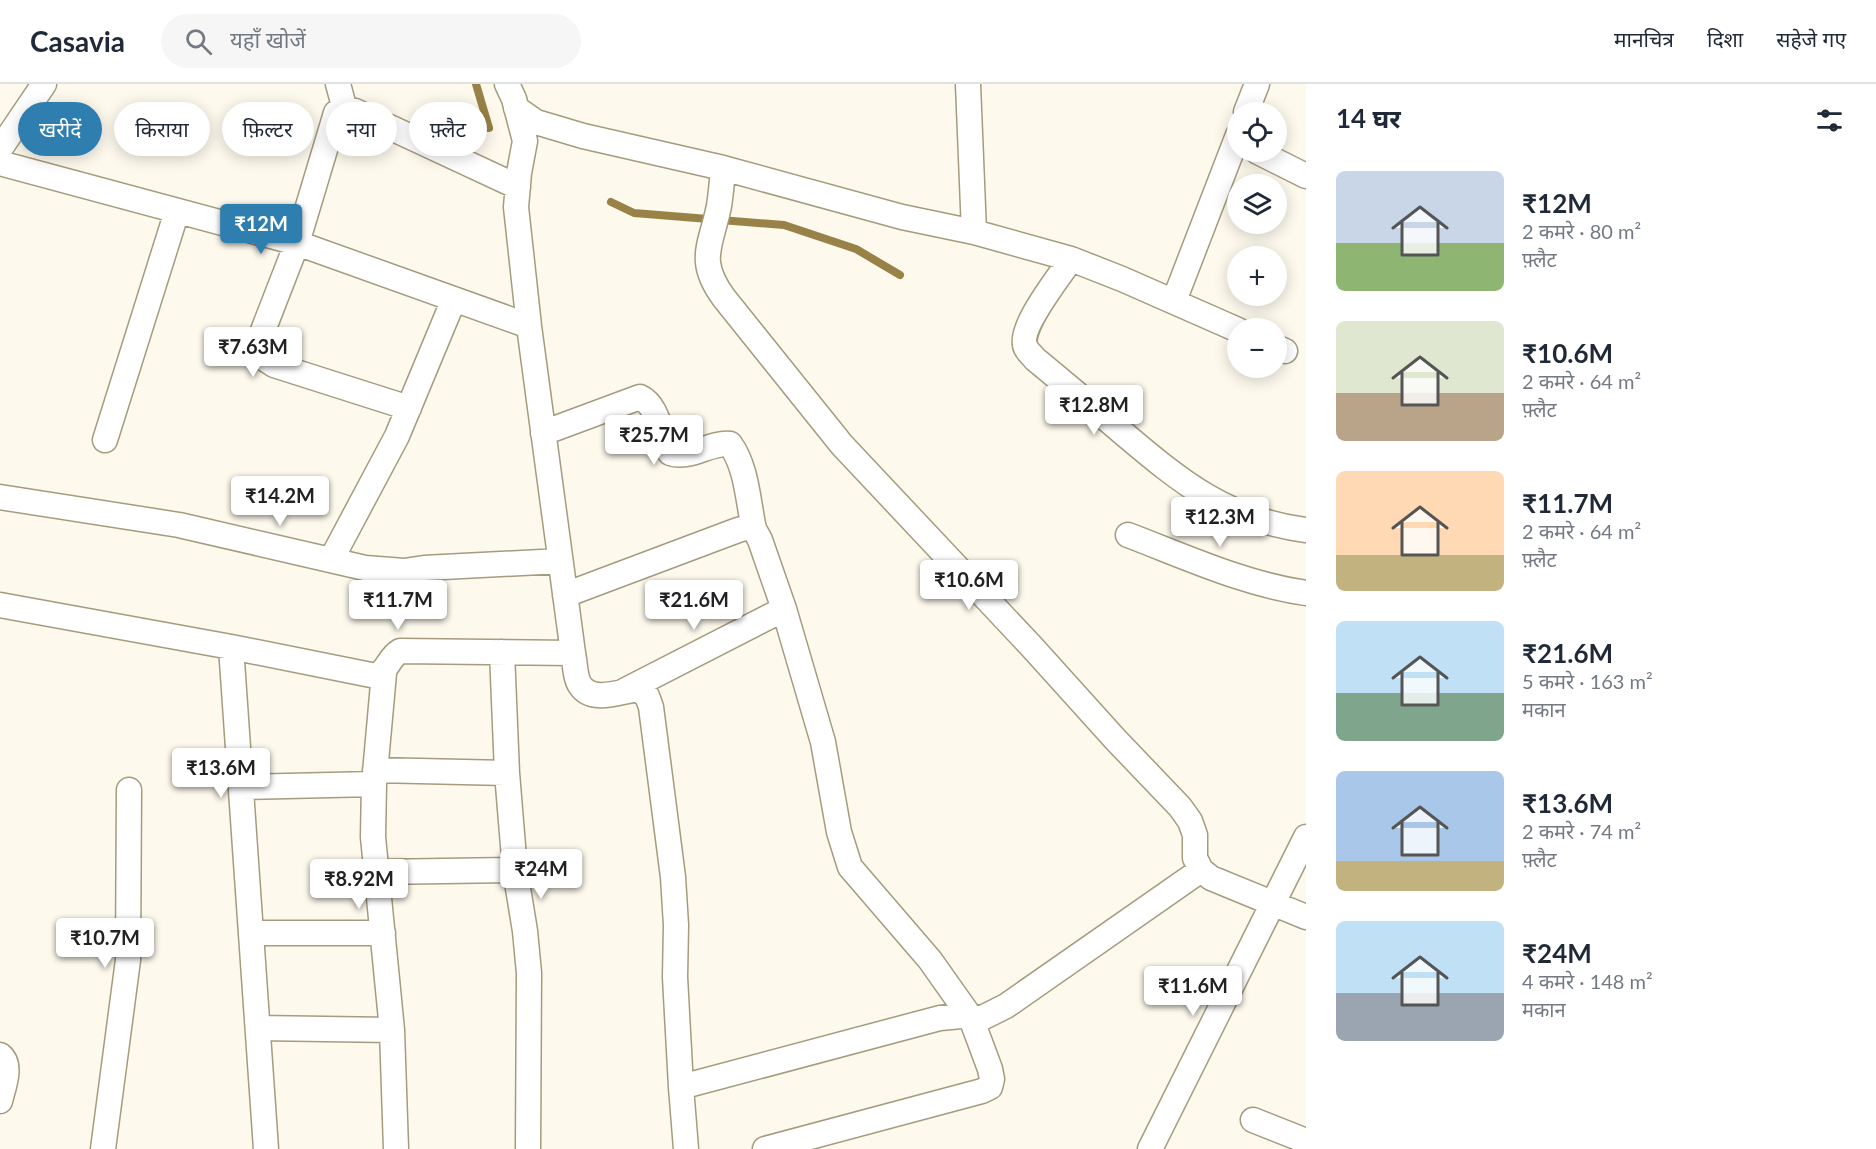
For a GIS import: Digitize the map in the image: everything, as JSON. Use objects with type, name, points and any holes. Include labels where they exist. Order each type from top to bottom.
[{"type":"street","points":[[0,149],[44,84]]},
{"type":"street","points":[[338,84],[343,102]]},
{"type":"street","points":[[507,84],[525,141],[516,207],[560,561],[580,686],[590,693],[602,696],[638,689],[647,696],[653,718],[673,877],[676,925],[675,977],[686,1149]]},
{"type":"street","points":[[968,84],[974,232]]},
{"type":"street","points":[[1250,102],[1257,84]]},
{"type":"street","points":[[516,108],[536,122],[583,136],[723,168],[902,217],[974,232],[1071,259],[1227,325]]},
{"type":"street","points":[[397,128],[519,180]]},
{"type":"street","points":[[326,146],[297,243],[257,346],[256,354],[274,364],[409,408]]},
{"type":"street","points":[[1174,302],[1228,162]]},
{"type":"street","points":[[1278,162],[1306,176]]},
{"type":"street","points":[[0,163],[297,243],[529,326]]},
{"type":"street","points":[[723,168],[719,206],[710,237],[708,270],[714,285],[724,298],[842,445],[1032,646],[1114,739],[1180,807],[1190,821],[1195,835],[1195,858],[1200,870],[1211,878],[1306,917]]},
{"type":"street","points":[[105,440],[177,211]]},
{"type":"street","points":[[1071,259],[1030,322],[1024,336],[1025,348],[1035,359],[1192,489],[1234,512],[1306,530]]},
{"type":"street","points":[[331,560],[385,462],[454,299]]},
{"type":"street","points":[[543,433],[640,397],[648,401],[652,408],[670,453],[686,455],[720,443],[730,444],[736,452],[754,529],[784,609],[823,742],[839,832],[850,867],[930,960],[971,1018],[990,1069],[992,1079],[990,1087],[982,1091],[765,1149]]},
{"type":"street","points":[[0,497],[178,525],[365,568],[405,571],[560,561]]},
{"type":"street","points":[[565,595],[738,530],[754,529]]},
{"type":"street","points":[[1128,535],[1231,575],[1306,594]]},
{"type":"street","points":[[0,605],[231,647],[368,675],[376,676],[384,672]]},
{"type":"street","points":[[624,691],[784,609]]},
{"type":"street","points":[[231,647],[266,1149]]},
{"type":"street","points":[[396,1149],[392,1030],[373,837],[375,777],[384,672],[394,655],[400,651],[573,653]]},
{"type":"street","points":[[502,652],[507,773],[515,870],[529,973],[528,1149]]},
{"type":"street","points":[[241,787],[375,777],[507,773]]},
{"type":"street","points":[[103,1149],[128,960],[129,790]]},
{"type":"street","points":[[1150,1149],[1306,837]]},
{"type":"street","points":[[377,872],[515,870]]},
{"type":"street","points":[[681,1087],[940,1018],[961,1016],[982,1018],[1006,1006],[1200,870]]},
{"type":"street","points":[[251,933],[383,933]]},
{"type":"street","points":[[258,1028],[392,1030]]},
{"type":"street","points":[[0,1055],[6,1062],[0,1101]]},
{"type":"street","points":[[1254,1120],[1306,1141]]},
{"type":"waterway","points":[[476,84],[489,128]]},
{"type":"waterway","points":[[611,202],[634,213],[784,225],[856,249],[900,275]]}]
